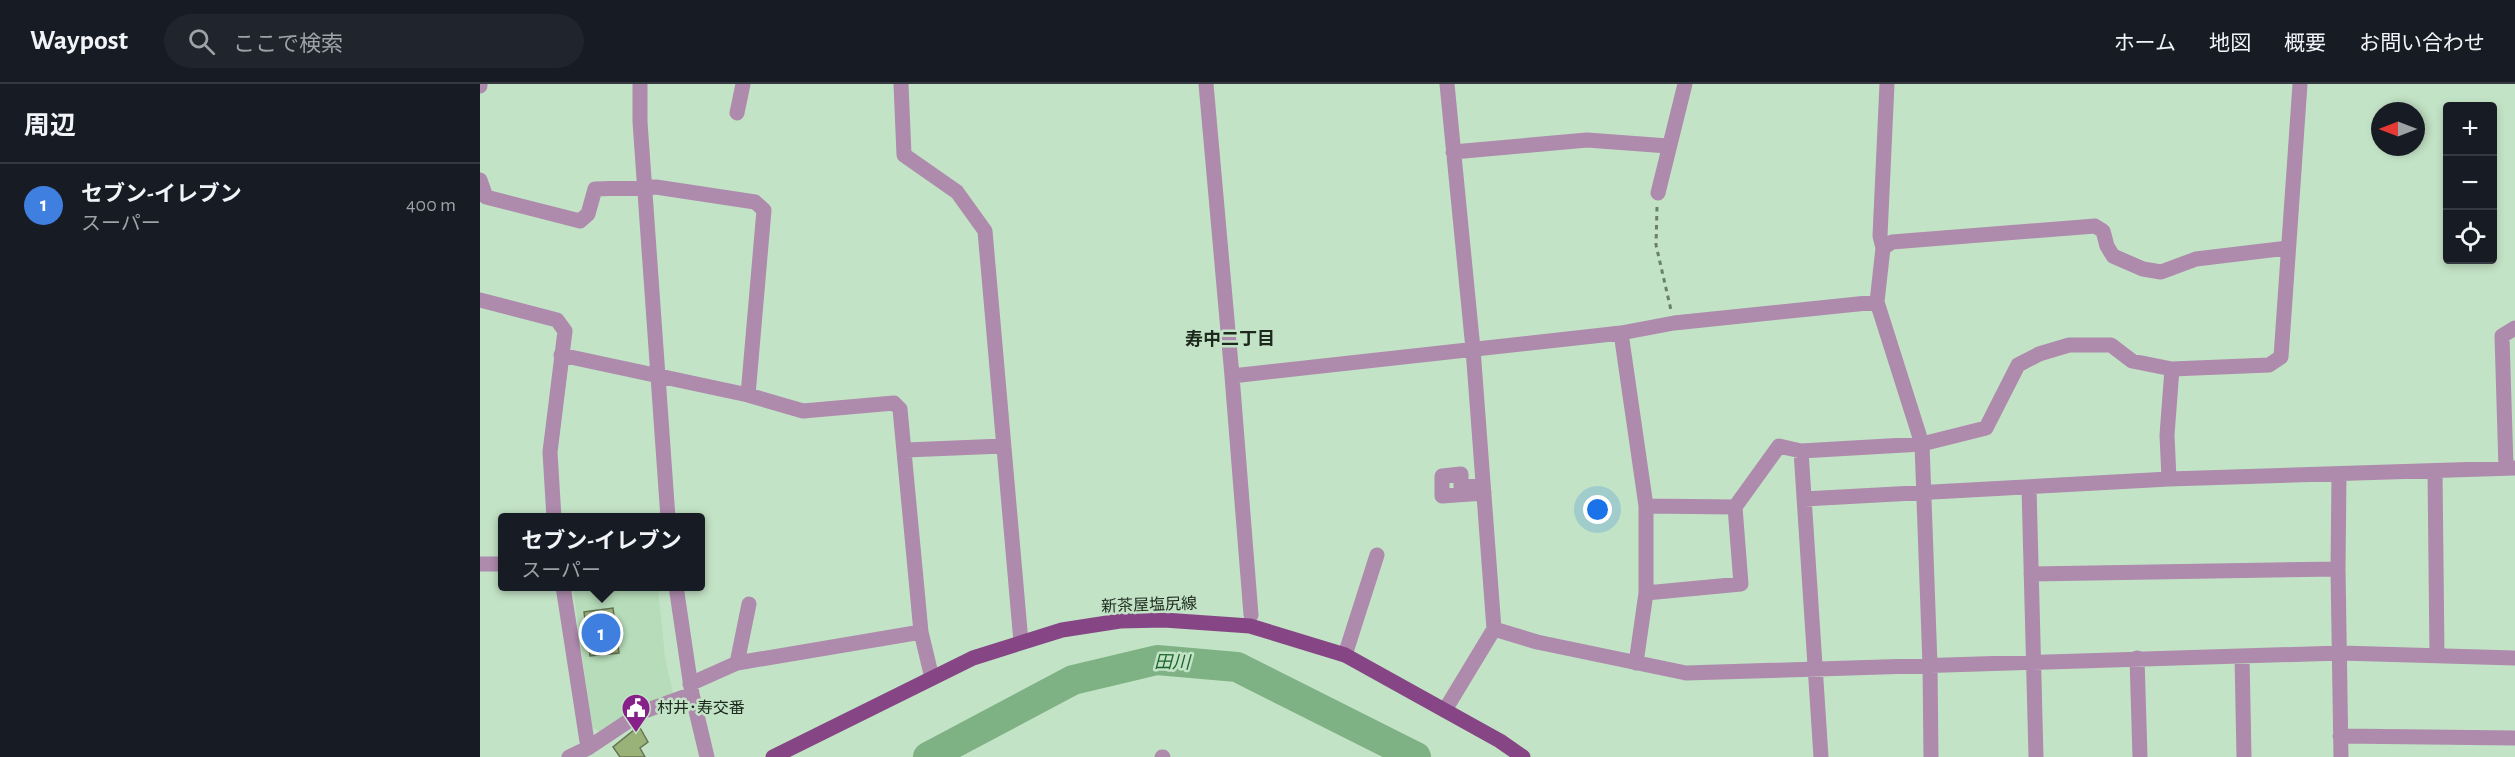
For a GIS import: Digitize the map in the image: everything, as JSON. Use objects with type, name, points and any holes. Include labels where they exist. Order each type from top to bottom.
[{"type":"main road","name":"新茶屋塩尻線","points":[[772,757],[973,658],[1021,642],[1062,630],[1120,621],[1208,621],[1250,626],[1345,655],[1500,741],[1523,757]]},
{"type":"street","points":[[640,84],[640,122],[660,376],[668,513]]},
{"type":"street","points":[[737,113],[743,84]]},
{"type":"street","points":[[901,84],[904,155],[957,192],[985,231],[1021,642]]},
{"type":"street","points":[[1206,84],[1251,615]]},
{"type":"street","points":[[1445,710],[1494,628],[1473,349],[1447,84]]},
{"type":"street","points":[[1658,193],[1685,84]]},
{"type":"street","points":[[1887,84],[1880,236],[1882,248],[1877,302],[1922,444],[1931,757]]},
{"type":"street","points":[[1646,593],[1741,584],[1735,507],[1779,446],[1800,451],[1922,444],[1986,428],[2018,365],[2039,354],[2069,345],[2111,345],[2132,361],[2172,369],[2269,365],[2281,357],[2300,84]]},
{"type":"street","points":[[1453,152],[1587,140],[1668,146]]},
{"type":"street","points":[[480,180],[486,197],[580,221],[588,214],[595,189],[646,187],[755,202],[764,210],[748,395]]},
{"type":"street","points":[[1882,248],[1892,242],[2095,226],[2103,231],[2107,246],[2113,256],[2143,269],[2161,272],[2205,257],[2288,248]]},
{"type":"street","points":[[480,300],[557,320],[565,331],[550,452],[554,513]]},
{"type":"street","points":[[1232,376],[1622,333],[1674,323],[1877,302]]},
{"type":"street","points":[[1804,499],[2169,479],[2511,468],[2502,336],[2515,328]]},
{"type":"street","points":[[1622,333],[1646,506],[1646,593],[1636,663]]},
{"type":"street","points":[[561,355],[748,395],[803,411],[894,403],[900,409],[906,450],[921,632],[932,678]]},
{"type":"street","points":[[2169,479],[2167,435],[2172,369]]},
{"type":"street","points":[[906,450],[1003,446]]},
{"type":"street","points":[[1800,451],[1821,757]]},
{"type":"street","points":[[2435,471],[2437,656]]},
{"type":"street","points":[[2339,474],[2341,757]]},
{"type":"street","points":[[2029,487],[2036,757]]},
{"type":"street","points":[[1646,506],[1735,507]]},
{"type":"street","points":[[1345,655],[1377,555]]},
{"type":"street","points":[[480,564],[498,564]]},
{"type":"street","points":[[2031,574],[2338,569]]},
{"type":"street","points":[[564,591],[588,748]]},
{"type":"street","points":[[677,591],[691,689],[706,757]]},
{"type":"street","points":[[737,663],[749,604]]},
{"type":"street","points":[[1494,628],[1537,642],[1686,673],[1815,667],[2340,653],[2515,658]]},
{"type":"street","points":[[569,757],[588,748],[642,712],[691,689],[737,663],[921,632]]},
{"type":"street","points":[[2242,656],[2244,757]]},
{"type":"street","points":[[2137,658],[2140,757]]},
{"type":"street","points":[[2340,736],[2515,738]]},
{"type":"path","points":[[1658,193],[1656,245],[1674,323]]},
{"type":"shaded area","points":[[574,591],[658,591],[665,658],[673,693],[600,732],[592,727]]},
{"type":"building","points":[[613,608],[619,653],[590,656],[584,612]]},
{"type":"building","name":"村井･寿交番","points":[[639,726],[648,742],[640,748],[645,757],[620,757],[613,747]]},
{"type":"waterway","name":"田川","points":[[928,757],[1073,680],[1157,660],[1237,667],[1416,757]]},
{"type":"place","name":"セブン-イレブン","points":[[601,633]]},
{"type":"place","name":"村井･寿交番","points":[[636,734]]},
{"type":"district","name":"寿中二丁目","points":[[1230,340]]}]
